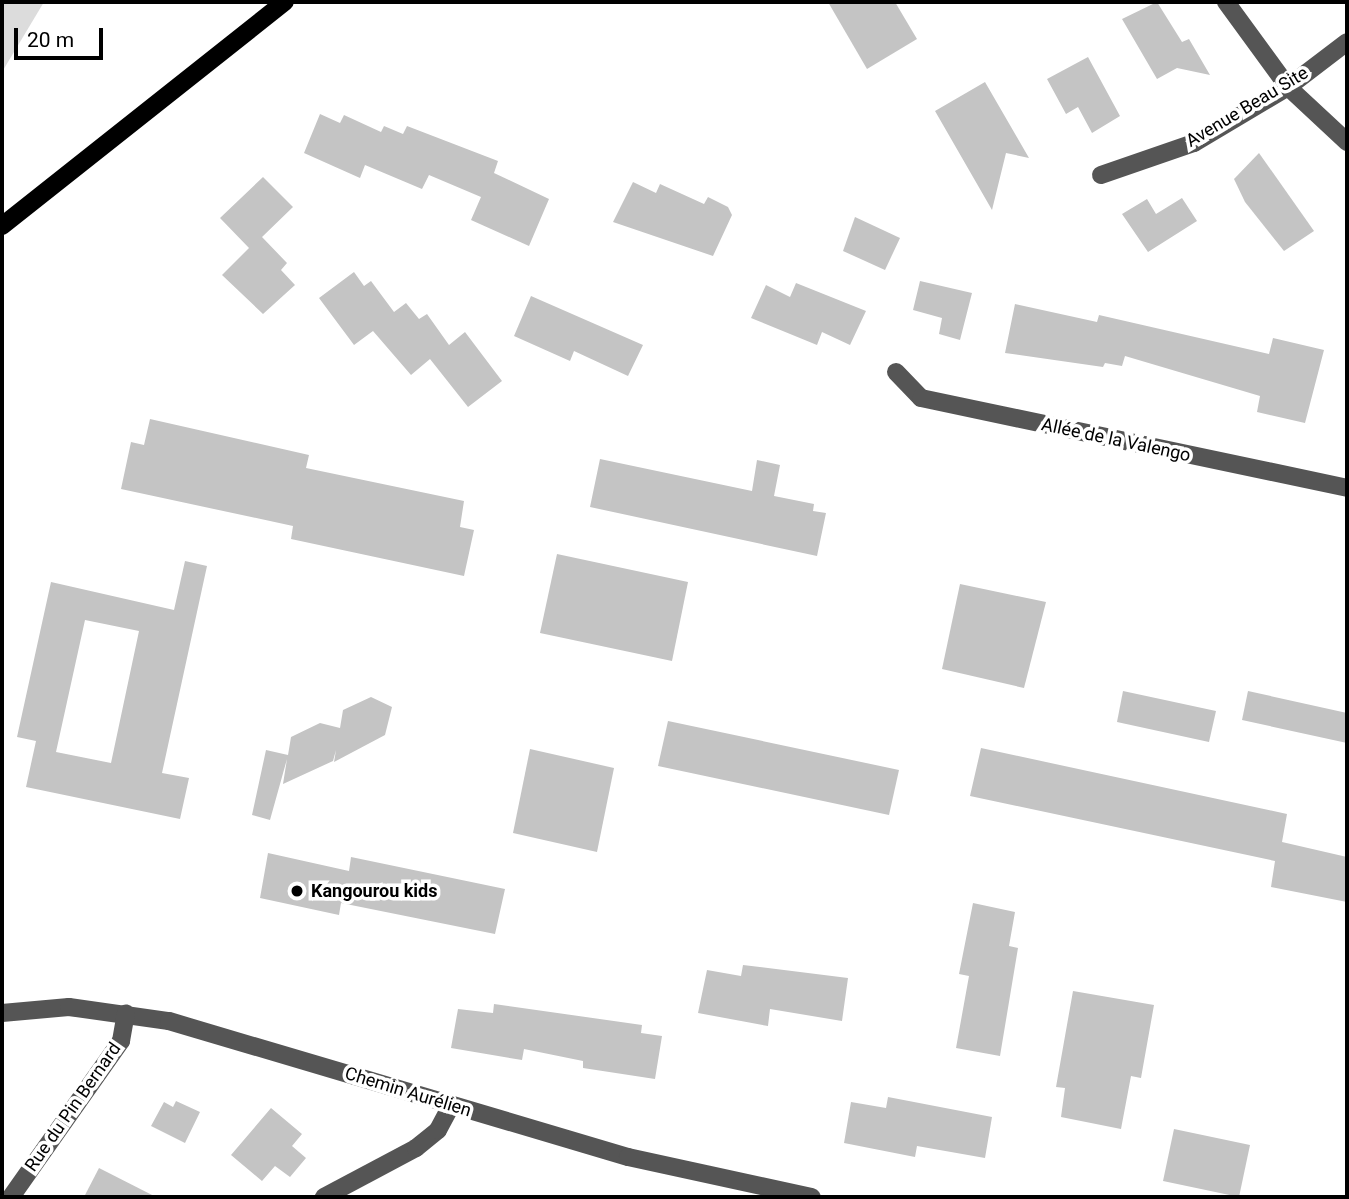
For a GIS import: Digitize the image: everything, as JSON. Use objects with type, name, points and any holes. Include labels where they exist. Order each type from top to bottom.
[{"type":"main road","points":[[2,226],[285,2]]},
{"type":"street","points":[[1226,2],[1288,87],[1347,142]]},
{"type":"street","name":"Avenue Beau Site","points":[[1101,175],[1194,143],[1288,87],[1347,42]]},
{"type":"street","name":"Allée de la Valengo","points":[[896,372],[921,398],[1347,488]]},
{"type":"street","name":"Chemin Aurélien","points":[[2,1013],[69,1007],[169,1021],[628,1157],[812,1197]]},
{"type":"street","name":"Rue du Pin Bernard","points":[[10,1197],[121,1041],[126,1013]]},
{"type":"street","points":[[324,1197],[416,1148],[438,1130],[452,1106]]},
{"type":"shaded area","points":[[2,2],[44,2],[2,72]]},
{"type":"building","points":[[828,2],[895,2],[917,39],[867,69]]},
{"type":"building","points":[[1157,2],[1182,42],[1189,39],[1210,75],[1177,68],[1157,79],[1122,19]]},
{"type":"building","points":[[1088,57],[1120,116],[1092,133],[1078,107],[1066,114],[1047,79]]},
{"type":"building","points":[[985,82],[1029,158],[1006,153],[992,210],[935,111]]},
{"type":"building","points":[[320,114],[340,123],[344,115],[381,132],[384,126],[403,134],[407,126],[498,161],[494,173],[549,199],[529,246],[471,220],[481,197],[429,175],[422,189],[365,165],[360,178],[304,153]]},
{"type":"building","points":[[1259,153],[1314,231],[1284,251],[1245,202],[1234,179]]},
{"type":"building","points":[[263,177],[293,207],[262,237],[287,263],[281,270],[295,285],[263,314],[222,275],[249,248],[220,218]]},
{"type":"building","points":[[633,182],[656,193],[660,184],[704,204],[708,197],[728,207],[732,215],[713,256],[613,222]]},
{"type":"building","points":[[1182,198],[1197,221],[1148,252],[1122,214],[1147,199],[1156,214]]},
{"type":"building","points":[[855,217],[900,238],[885,270],[843,251]]},
{"type":"building","points":[[354,272],[364,286],[371,281],[394,312],[406,303],[419,319],[427,314],[449,345],[465,332],[502,381],[468,407],[430,359],[411,375],[373,331],[354,345],[319,298]]},
{"type":"building","points":[[920,281],[972,293],[960,340],[939,334],[942,318],[913,310]]},
{"type":"building","points":[[796,283],[866,311],[850,345],[822,332],[817,345],[751,318],[766,285],[790,297]]},
{"type":"building","points":[[531,296],[643,345],[628,376],[574,351],[570,361],[514,336]]},
{"type":"building","points":[[1015,304],[1097,322],[1099,315],[1269,354],[1273,338],[1324,350],[1305,423],[1257,412],[1260,396],[1125,356],[1122,366],[1105,363],[1103,367],[1005,353]]},
{"type":"building","points":[[150,419],[309,455],[306,468],[464,501],[460,527],[474,530],[464,576],[291,539],[293,526],[121,489],[131,442],[144,445]]},
{"type":"building","points":[[600,459],[752,491],[757,460],[780,465],[774,496],[814,504],[813,511],[826,513],[817,556],[590,507]]},
{"type":"building","points":[[557,554],[688,582],[672,661],[540,633]]},
{"type":"building","points":[[185,561],[207,566],[162,773],[189,778],[180,819],[26,787],[36,741],[17,737],[51,582],[174,610]],"holes":[[[85,620],[139,631],[111,763],[56,752]]]},
{"type":"building","points":[[960,584],[1046,602],[1024,688],[942,669]]},
{"type":"building","points":[[1123,691],[1216,711],[1209,742],[1117,722]]},
{"type":"building","points":[[1248,691],[1347,713],[1347,743],[1242,720]]},
{"type":"building","points":[[371,697],[392,707],[385,735],[334,762],[336,750],[333,761],[283,784],[287,759],[270,820],[252,815],[266,750],[288,755],[291,737],[320,723],[340,728],[343,710]]},
{"type":"building","points":[[668,721],[899,770],[889,815],[658,766]]},
{"type":"building","points":[[981,748],[1287,814],[1282,842],[1347,857],[1347,902],[1271,887],[1275,861],[970,796]]},
{"type":"building","points":[[530,749],[614,768],[597,852],[513,833]]},
{"type":"building","points":[[268,853],[349,871],[351,857],[505,889],[495,934],[341,903],[339,915],[260,898]]},
{"type":"building","points":[[973,903],[1015,912],[1009,946],[1018,948],[1000,1056],[956,1048],[969,976],[959,974]]},
{"type":"building","points":[[743,965],[848,978],[842,1021],[770,1009],[768,1026],[698,1013],[707,970],[741,976]]},
{"type":"building","points":[[1073,991],[1154,1005],[1141,1078],[1131,1076],[1121,1129],[1061,1117],[1065,1088],[1056,1087]]},
{"type":"building","points":[[494,1004],[642,1025],[641,1033],[662,1036],[655,1079],[583,1068],[583,1061],[524,1049],[522,1060],[451,1048],[458,1009],[493,1013]]},
{"type":"building","points":[[888,1097],[992,1117],[985,1158],[917,1146],[915,1157],[844,1143],[851,1102],[886,1108]]},
{"type":"building","points":[[176,1101],[200,1112],[185,1143],[151,1126],[164,1102],[173,1107]]},
{"type":"building","points":[[271,1108],[302,1134],[292,1146],[306,1158],[290,1177],[275,1166],[262,1181],[231,1155]]},
{"type":"building","points":[[1174,1129],[1250,1145],[1239,1197],[1163,1181]]},
{"type":"building","points":[[99,1168],[156,1197],[84,1197]]},
{"type":"place","name":"Kangourou kids","points":[[297,891]]}]
